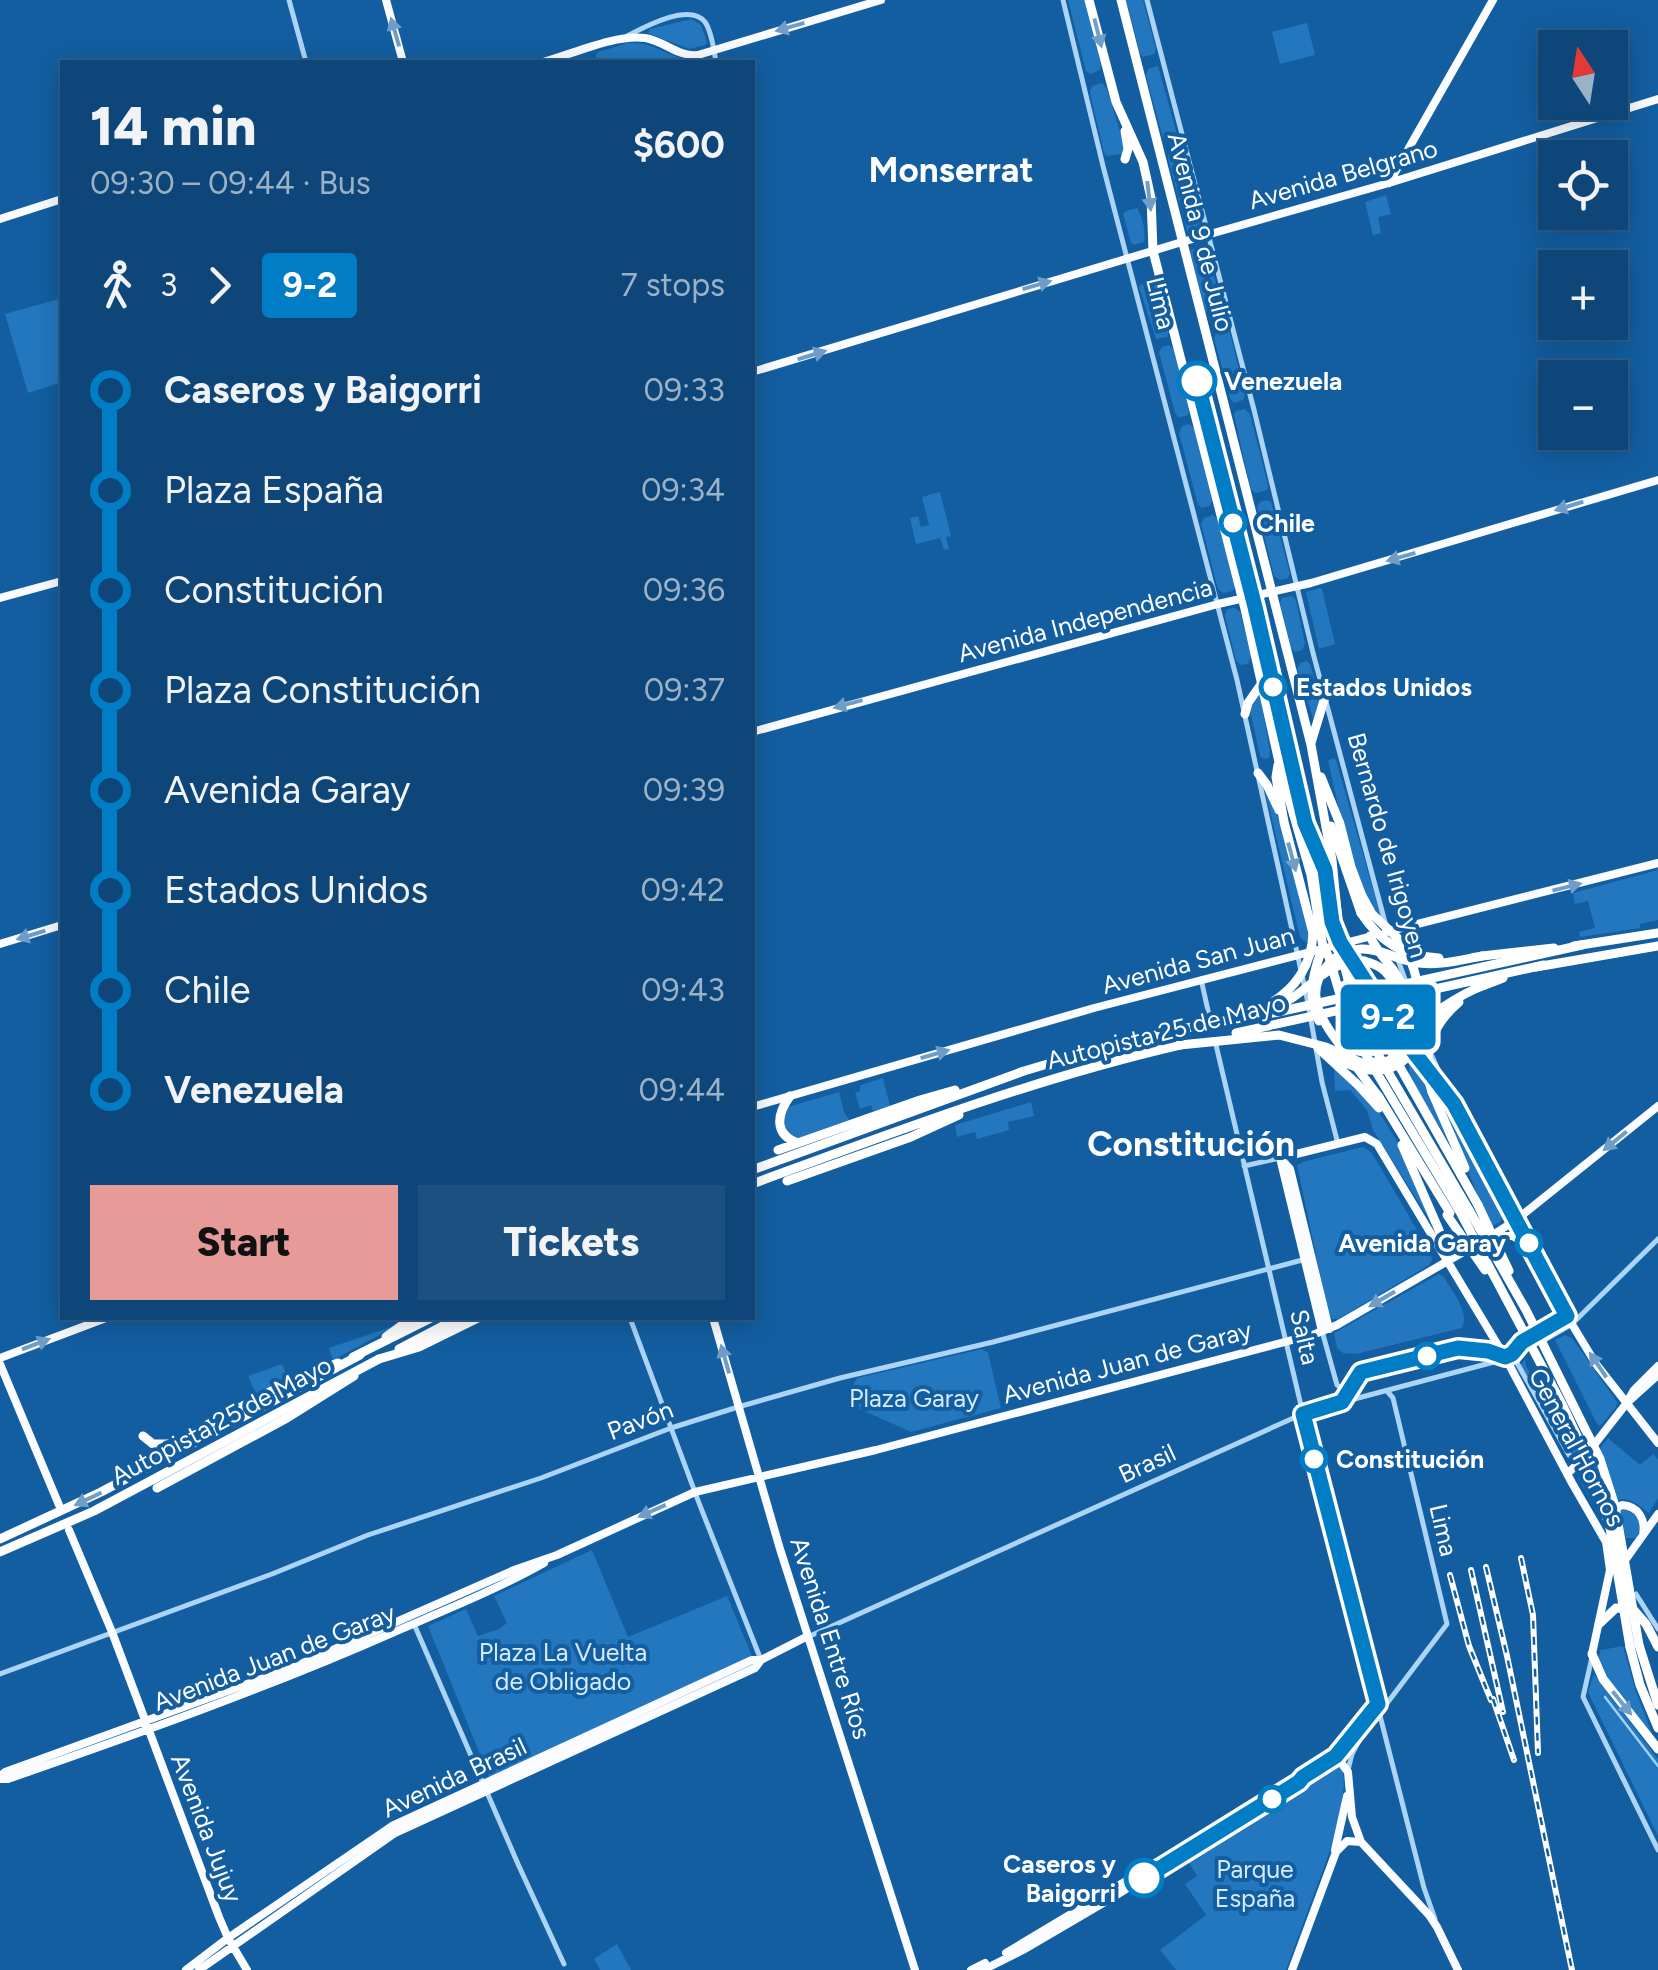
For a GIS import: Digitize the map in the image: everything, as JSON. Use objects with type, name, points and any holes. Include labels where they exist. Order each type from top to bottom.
[{"type":"highway","name":"Avenida 9 de Julio","points":[[1090,0],[1110,84],[1141,155],[1150,189],[1153,251],[1310,874],[1323,947]]},
{"type":"highway","name":"Avenida 9 de Julio","points":[[1121,0],[1312,750],[1332,860],[1348,984],[1381,1060],[1429,1148]]},
{"type":"highway","points":[[1122,118],[1128,149],[1126,160]]},
{"type":"highway","points":[[1246,714],[1262,681]]},
{"type":"highway","points":[[1180,1045],[1274,1034],[1328,1048],[1354,1061],[1379,1063],[1396,1058],[1418,1038],[1423,1005],[1408,950],[1372,914],[1364,900],[1312,750],[1325,698]]},
{"type":"highway","points":[[1248,1014],[1276,1000],[1295,983],[1309,957],[1312,934],[1284,822],[1276,777],[1279,762]]},
{"type":"highway","points":[[1258,773],[1284,822]]},
{"type":"highway","points":[[1321,795],[1362,912],[1379,936],[1403,952],[1430,958],[1482,956]]},
{"type":"highway","name":"Autopista 25 de Mayo","points":[[755,1169],[1001,1078],[1207,1020],[1278,1012],[1484,965],[1658,934]]},
{"type":"highway","points":[[1312,1044],[1354,1068],[1372,1071],[1394,1067],[1411,1053],[1414,1027],[1402,989],[1370,936]]},
{"type":"highway","points":[[1582,946],[1428,964],[1359,949],[1338,956],[1324,969],[1316,1002],[1321,1017],[1461,1211],[1526,1310],[1591,1440],[1614,1506],[1640,1685],[1658,1728]]},
{"type":"highway","name":"Autopista 25 de Mayo","points":[[755,1183],[1078,1070],[1544,964],[1658,946]]},
{"type":"highway","points":[[1323,947],[1311,995],[1314,1012],[1328,1034],[1354,1051],[1382,1050],[1450,1002],[1544,964]]},
{"type":"highway","points":[[1323,947],[1356,1036],[1429,1148],[1570,1420],[1598,1489],[1634,1646],[1658,1705]]},
{"type":"highway","points":[[1207,1020],[1248,1014],[1287,1002],[1339,965],[1364,961],[1380,966],[1392,982],[1395,1000],[1389,1037],[1392,1054],[1471,1190]]},
{"type":"highway","points":[[1307,998],[1313,985]]},
{"type":"highway","points":[[1461,1211],[1471,1190],[1467,1172],[1432,1092],[1426,1063],[1433,1034],[1447,1013],[1477,988]]},
{"type":"highway","points":[[1312,1044],[1379,1102],[1445,1244],[1447,1260]]},
{"type":"highway","points":[[778,1150],[928,1097],[1001,1078]]},
{"type":"highway","points":[[787,1181],[911,1137],[1007,1092]]},
{"type":"highway","points":[[790,1096],[779,1113],[780,1119],[785,1136],[798,1143]]},
{"type":"highway","points":[[1399,1138],[1461,1211],[1478,1260],[1504,1296]]},
{"type":"highway","points":[[373,1348],[409,1320]]},
{"type":"highway","name":"Autopista 25 de Mayo","points":[[0,1538],[102,1492],[426,1320]]},
{"type":"highway","name":"Autopista 25 de Mayo","points":[[0,1552],[94,1511],[454,1320]]},
{"type":"highway","points":[[379,1359],[419,1346],[474,1320]]},
{"type":"highway","points":[[144,1436],[153,1444],[171,1444],[289,1382],[360,1355]]},
{"type":"highway","points":[[157,1488],[287,1418],[366,1366]]},
{"type":"highway","points":[[1626,1558],[1620,1576],[1632,1610]]},
{"type":"highway","points":[[1599,1624],[1616,1608],[1627,1608],[1646,1624],[1658,1647]]},
{"type":"highway","points":[[1592,1654],[1602,1679],[1658,1748]]},
{"type":"main road","points":[[386,0],[402,60]]},
{"type":"main road","points":[[550,60],[622,39],[651,40],[677,54],[698,56],[881,0]]},
{"type":"main road","points":[[1389,183],[1493,0]]},
{"type":"main road","name":"Avenida Belgrano","points":[[755,371],[1658,99]]},
{"type":"main road","points":[[1404,154],[1408,167],[1416,174]]},
{"type":"main road","points":[[0,219],[60,200]]},
{"type":"main road","name":"Avenida Independencia","points":[[755,731],[1218,604],[1298,587],[1658,480]]},
{"type":"main road","points":[[0,598],[60,581]]},
{"type":"main road","name":"Avenida San Juan","points":[[755,1106],[1323,947],[1658,864]]},
{"type":"main road","points":[[0,944],[60,927]]},
{"type":"main road","name":"Avenida Juan de Garay","points":[[0,1778],[5,1772],[147,1724],[411,1620],[525,1573],[556,1554],[695,1492],[1325,1330],[1516,1220],[1658,1106]]},
{"type":"main road","points":[[1280,1158],[1367,1138],[1374,1141],[1509,1355]]},
{"type":"main road","points":[[1290,1169],[1296,1154]]},
{"type":"main road","points":[[1280,1158],[1290,1169],[1308,1259]]},
{"type":"main road","points":[[1280,1158],[1325,1330]]},
{"type":"main road","points":[[1516,1220],[1596,1364],[1658,1443]]},
{"type":"main road","points":[[1495,1234],[1515,1237],[1530,1246]]},
{"type":"main road","points":[[59,1505],[0,1361],[101,1320]]},
{"type":"main road","name":"Avenida Entre Ríos","points":[[714,1320],[759,1478],[915,1970]]},
{"type":"main road","name":"General Hornos","points":[[1509,1355],[1604,1540],[1610,1558],[1609,1578],[1599,1624]]},
{"type":"main road","points":[[1568,1473],[1584,1459],[1634,1390],[1658,1366]]},
{"type":"main road","points":[[1626,1404],[1658,1375]]},
{"type":"main road","points":[[1622,1505],[1632,1506],[1641,1516],[1642,1536],[1623,1543],[1604,1540],[1606,1518],[1622,1505]]},
{"type":"main road","points":[[1626,1558],[1658,1515]]},
{"type":"main road","name":"Avenida Jujuy","points":[[69,1530],[230,1942],[247,1970]]},
{"type":"main road","points":[[1592,1654],[1599,1624]]},
{"type":"main road","name":"Avenida Brasil","points":[[186,1970],[388,1837],[808,1636]]},
{"type":"main road","points":[[982,1970],[1121,1892],[1332,1760],[1340,1762],[1348,1772],[1353,1821],[1362,1842],[1438,1926],[1458,1970]]},
{"type":"main road","points":[[971,1970],[1020,1946],[1303,1777]]},
{"type":"main road","points":[[1292,1970],[1332,1862],[1348,1791]]},
{"type":"main road","points":[[1332,1862],[1343,1844],[1350,1840],[1362,1842]]},
{"type":"main road","name":"Avenida Brasil","points":[[199,1970],[230,1942]]},
{"type":"street","points":[[289,0],[305,60]]},
{"type":"street","name":"Lima","points":[[1063,0],[1246,714],[1338,1144]]},
{"type":"street","name":"Bernardo de Irigoyen","points":[[1148,0],[1388,932],[1438,1073],[1516,1220]]},
{"type":"street","points":[[622,39],[644,26],[684,13],[704,20],[716,60]]},
{"type":"street","points":[[1201,980],[1207,1020]]},
{"type":"street","name":"Salta","points":[[1216,1045],[1303,1414],[1424,1888],[1438,1926]]},
{"type":"street","points":[[1244,1166],[1280,1158]]},
{"type":"street","name":"Brasil","points":[[808,1636],[1303,1414],[1492,1363],[1526,1350],[1569,1320],[1658,1239]]},
{"type":"street","name":"Pavón","points":[[0,1674],[368,1535],[541,1478],[671,1428],[840,1378],[994,1342],[1308,1259]]},
{"type":"street","points":[[631,1320],[760,1660]]},
{"type":"street","points":[[1325,1330],[1338,1385],[1356,1398]]},
{"type":"street","name":"General Hornos","points":[[1509,1355],[1568,1455],[1576,1458],[1586,1454]]},
{"type":"street","name":"Lima","points":[[1384,1390],[1392,1398],[1446,1624],[1406,1681]]},
{"type":"street","points":[[1636,1594],[1658,1629]]},
{"type":"street","points":[[411,1620],[564,1964]]},
{"type":"street","points":[[1592,1654],[1584,1697],[1658,1850]]},
{"type":"street","points":[[1374,1693],[1387,1696],[1406,1681]]},
{"type":"street","points":[[1348,1772],[1354,1750],[1406,1681]]},
{"type":"street","points":[[1332,1760],[1378,1704]]},
{"type":"green space","points":[[1068,0],[1085,0],[1087,5],[1101,66],[1090,74],[1086,71]]},
{"type":"green space","points":[[1126,0],[1143,0],[1154,54],[1143,57],[1140,53]]},
{"type":"green space","points":[[691,19],[701,25],[706,45],[689,49],[648,33],[650,29]]},
{"type":"green space","points":[[1307,23],[1315,55],[1280,64],[1272,32]]},
{"type":"green space","points":[[641,43],[687,60],[596,60],[598,52]]},
{"type":"green space","points":[[1158,66],[1177,134],[1167,140],[1163,138],[1146,76],[1148,69]]},
{"type":"green space","points":[[1102,83],[1125,148],[1122,154],[1104,153],[1090,93],[1092,86]]},
{"type":"green space","points":[[1177,149],[1182,153],[1200,223],[1187,231],[1168,158]]},
{"type":"green space","points":[[1386,195],[1391,214],[1378,217],[1381,233],[1373,235],[1365,202]]},
{"type":"green space","points":[[1137,208],[1145,238],[1134,245],[1123,214]]},
{"type":"green space","points":[[1202,246],[1223,307],[1215,301],[1211,284],[1206,285],[1210,306],[1206,313],[1190,250]]},
{"type":"green space","points":[[1154,275],[1169,331],[1167,337],[1156,339],[1139,287],[1145,285],[1149,302],[1155,300],[1150,281]]},
{"type":"green space","points":[[60,299],[60,383],[28,393],[5,314]]},
{"type":"green space","points":[[1223,329],[1230,333],[1245,394],[1243,400],[1234,403],[1214,338]]},
{"type":"green space","points":[[1169,345],[1189,410],[1188,415],[1179,418],[1159,352]]},
{"type":"green space","points":[[1245,409],[1250,414],[1268,485],[1267,490],[1256,493],[1251,490],[1234,415]]},
{"type":"green space","points":[[1189,424],[1194,428],[1212,500],[1210,506],[1202,508],[1179,433],[1182,426]]},
{"type":"green space","points":[[940,492],[951,536],[946,537],[949,549],[944,550],[940,538],[916,544],[910,518],[918,516],[921,527],[929,525],[922,497]]},
{"type":"green space","points":[[1267,500],[1271,502],[1290,574],[1287,579],[1274,576],[1257,507]]},
{"type":"green space","points":[[1213,515],[1235,585],[1233,591],[1223,593],[1218,589],[1201,524]]},
{"type":"green space","points":[[1320,588],[1335,644],[1319,649],[1306,592]]},
{"type":"green space","points":[[1292,596],[1305,644],[1295,652],[1280,603],[1282,598]]},
{"type":"green space","points":[[1227,609],[1240,612],[1251,656],[1248,664],[1236,661],[1225,616]]},
{"type":"green space","points":[[1307,661],[1322,703],[1315,724],[1297,669]]},
{"type":"green space","points":[[1260,694],[1270,752],[1269,758],[1263,759],[1250,709]]},
{"type":"green space","points":[[1333,758],[1381,917],[1362,885],[1347,843],[1328,761]]},
{"type":"green space","points":[[1264,786],[1278,817],[1309,923],[1310,941],[1300,937]]},
{"type":"green space","points":[[1658,870],[1658,920],[1640,924],[1640,928],[1580,937],[1579,932],[1595,928],[1588,901],[1575,904],[1573,893]]},
{"type":"green space","points":[[1412,1060],[1442,1095],[1495,1199],[1506,1212],[1491,1227],[1433,1087],[1459,1159],[1409,1077]]},
{"type":"green space","points":[[1334,1068],[1377,1109],[1403,1151],[1434,1227],[1373,1130],[1367,1110],[1350,1090],[1335,1091]]},
{"type":"green space","points":[[883,1078],[890,1106],[873,1111],[871,1105],[860,1109],[855,1092],[859,1092],[861,1085]]},
{"type":"green space","points":[[839,1092],[849,1120],[800,1138],[785,1132],[781,1115],[788,1107]]},
{"type":"green space","points":[[1031,1102],[1034,1116],[1008,1122],[1009,1130],[977,1139],[975,1132],[957,1137],[955,1125]]},
{"type":"green space","points":[[1363,1147],[1372,1153],[1432,1260],[1338,1319],[1332,1319],[1297,1165]]},
{"type":"green space","points":[[1439,1274],[1462,1308],[1462,1328],[1356,1354],[1337,1348],[1334,1333]]},
{"type":"green space","points":[[400,1324],[333,1360],[329,1348]]},
{"type":"green space","points":[[1565,1335],[1572,1338],[1617,1402],[1600,1426],[1555,1340]]},
{"type":"green space","name":"Plaza Garay","points":[[982,1349],[988,1353],[1001,1408],[911,1432],[860,1409],[853,1385],[857,1378]]},
{"type":"green space","points":[[1525,1359],[1570,1443],[1580,1452],[1573,1454],[1569,1450],[1521,1365]]},
{"type":"green space","points":[[282,1364],[289,1381],[256,1395],[248,1376]]},
{"type":"green space","points":[[1608,1438],[1640,1465],[1653,1454],[1658,1459],[1658,1498],[1649,1513],[1624,1499],[1599,1514],[1578,1478]]},
{"type":"green space","points":[[1621,1509],[1637,1518],[1641,1530],[1635,1538],[1626,1538]]},
{"type":"green space","name":"Plaza La Vuelta de Obligado","points":[[592,1550],[628,1637],[727,1596],[752,1656],[490,1779],[428,1626],[466,1609],[478,1636],[499,1629],[507,1623],[494,1596]]},
{"type":"green space","points":[[1623,1646],[1654,1739],[1604,1677],[1598,1658],[1601,1650]]},
{"type":"green space","points":[[1594,1674],[1658,1759],[1658,1836],[1588,1692]]},
{"type":"green space","name":"Parque España","points":[[1333,1765],[1343,1772],[1338,1829],[1286,1970],[1176,1970],[1160,1950],[1206,1915],[1185,1884],[1197,1876],[1186,1858]]},
{"type":"green space","points":[[617,1944],[631,1970],[600,1970],[594,1959]]},
{"type":"waterway","points":[[1605,1697],[1658,1766]]},
{"type":"railway","points":[[1521,1558],[1533,1615],[1538,1753]]},
{"type":"railway","points":[[1486,1567],[1572,1970]]},
{"type":"railway","points":[[1471,1570],[1503,1712]]},
{"type":"railway","points":[[1450,1575],[1469,1646],[1491,1700]]},
{"type":"railway","points":[[1493,1699],[1514,1760]]},
{"type":"bus line","name":"9-2","points":[[1144,1878],[1336,1756],[1378,1704],[1303,1414],[1342,1402],[1361,1372],[1458,1348],[1505,1357],[1522,1342],[1567,1316],[1454,1104],[1396,1029],[1340,942],[1332,922],[1325,870],[1305,823],[1197,381]]},
{"type":"place","name":"Venezuela","points":[[1197,381]]},
{"type":"place","name":"Chile","points":[[1233,523]]},
{"type":"place","name":"Estados Unidos","points":[[1273,687]]},
{"type":"place","name":"Avenida Garay","points":[[1529,1243]]},
{"type":"place","name":"Constitución","points":[[1314,1459]]},
{"type":"place","name":"Caseros y Baigorri","points":[[1144,1878]]},
{"type":"district","name":"Monserrat","points":[[951,170]]},
{"type":"district","name":"Constitución","points":[[1191,1144]]}]
